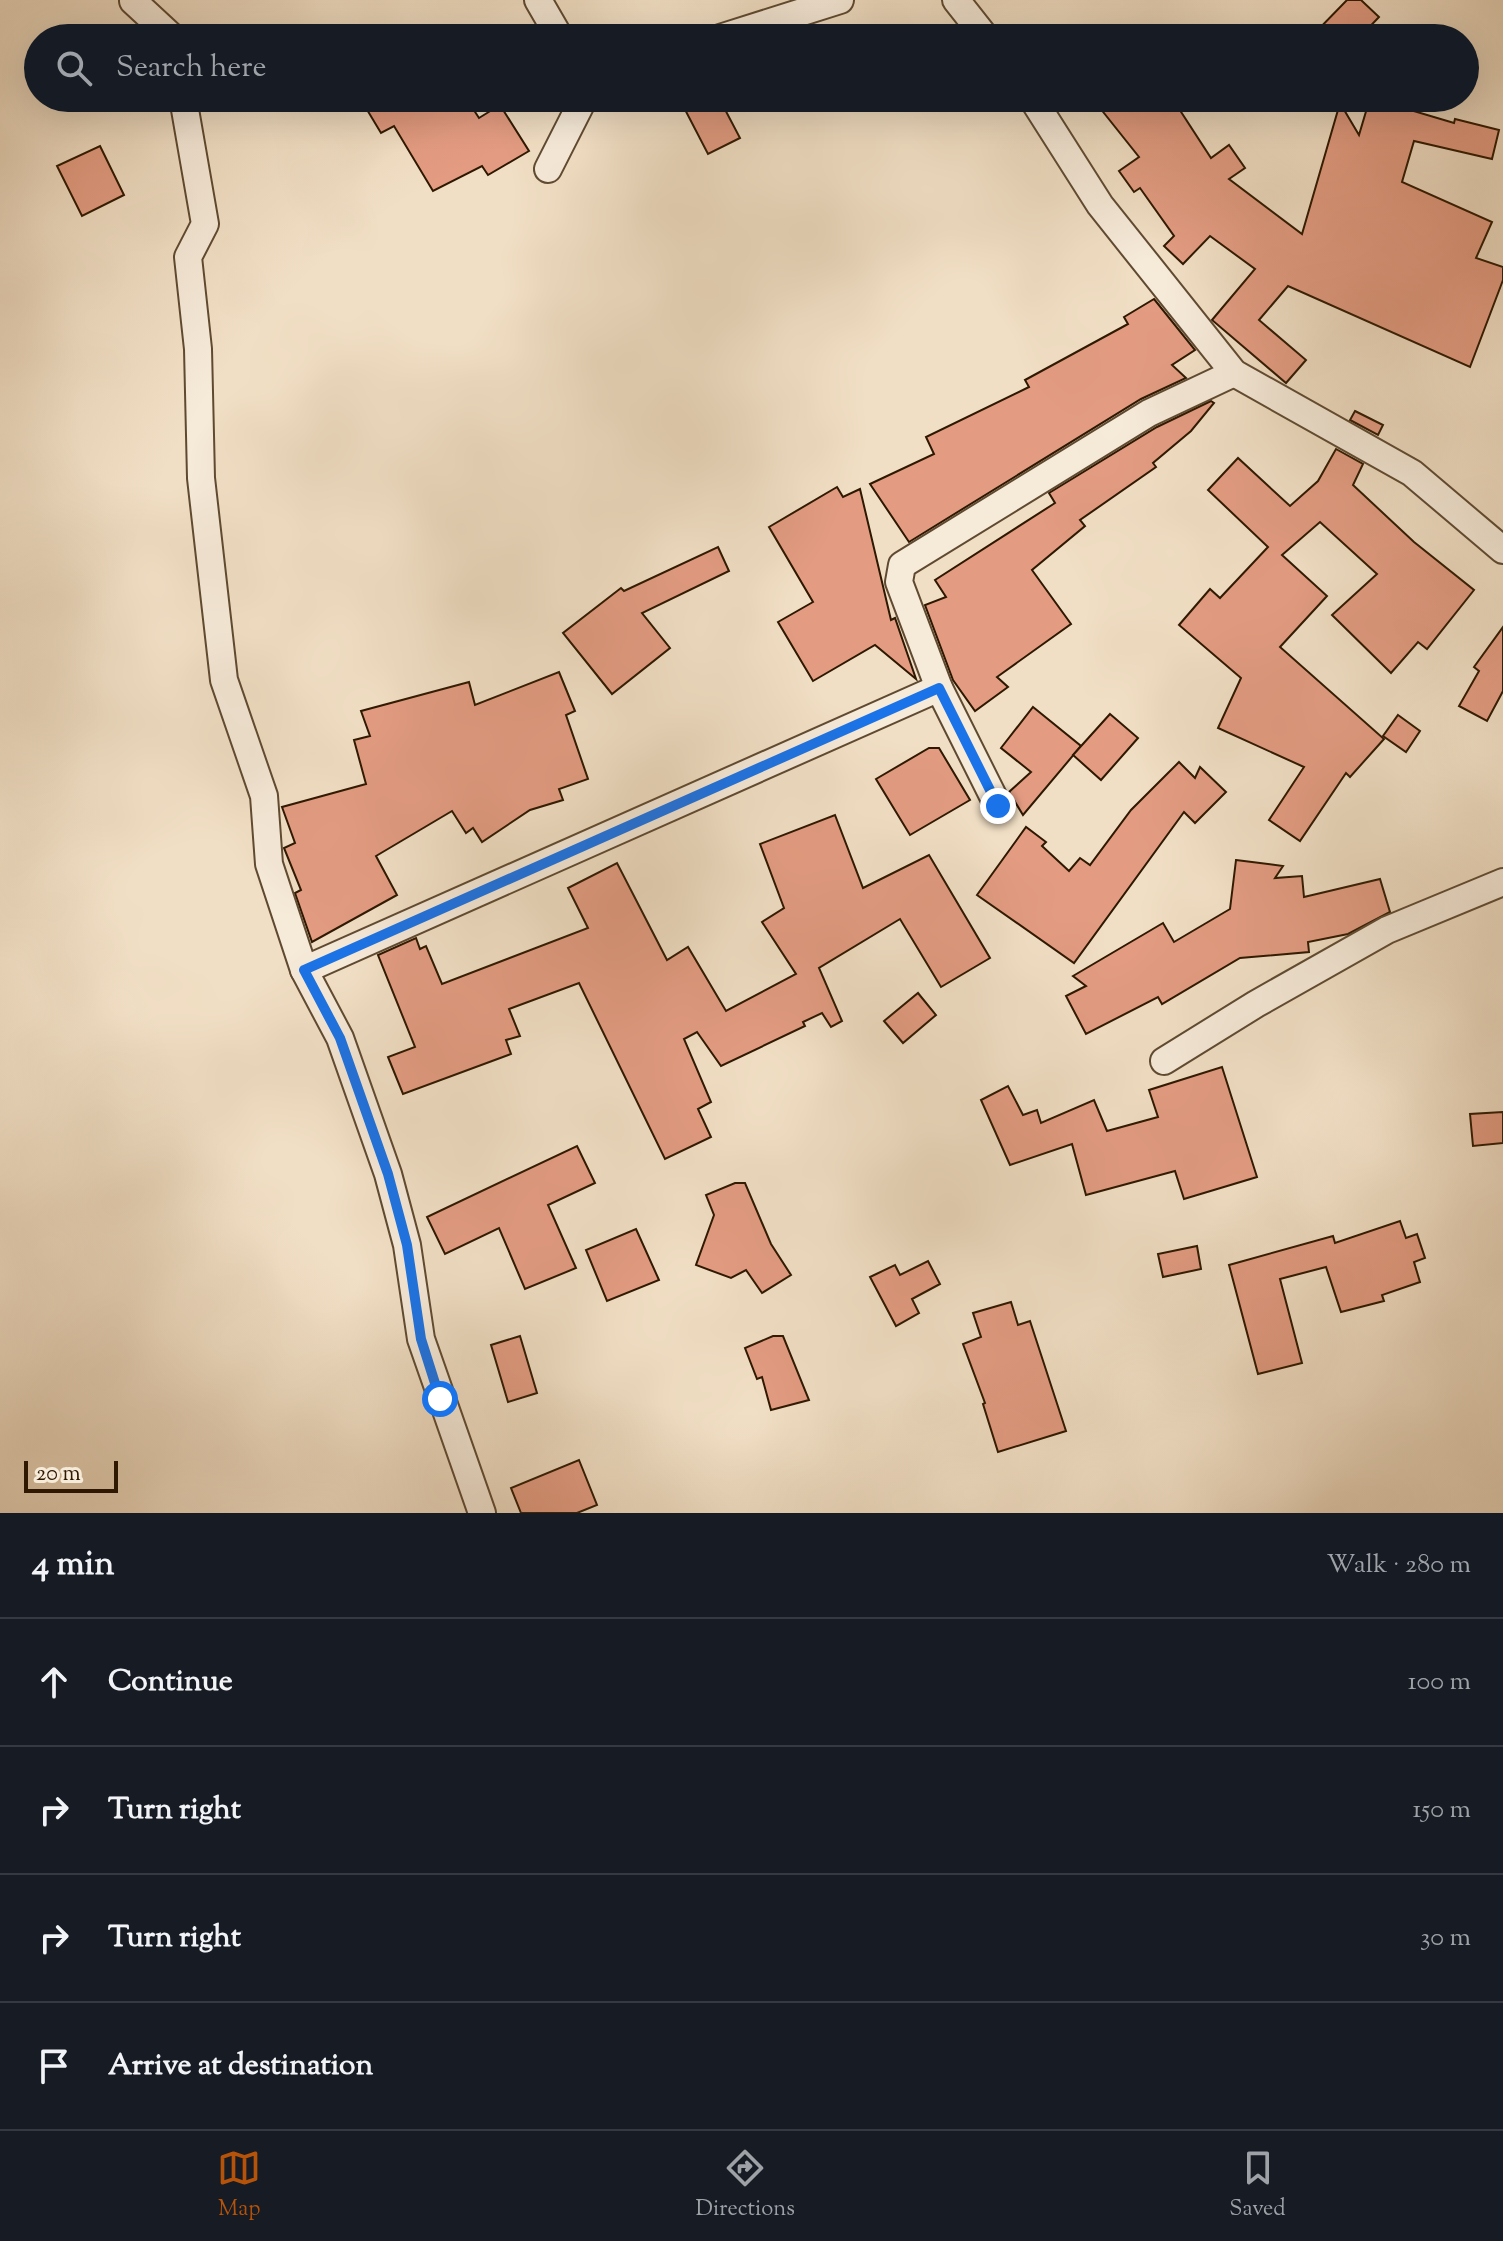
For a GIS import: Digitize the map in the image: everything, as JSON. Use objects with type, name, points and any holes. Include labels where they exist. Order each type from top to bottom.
[{"type":"street","points":[[538,0],[552,24]]},
{"type":"street","points":[[764,24],[840,0]]},
{"type":"street","points":[[956,0],[975,24]]},
{"type":"street","points":[[133,1],[158,24]]},
{"type":"street","points":[[185,112],[205,224],[188,257],[198,349],[201,478],[224,680],[264,796],[269,864],[304,970],[340,1038],[388,1174],[407,1245],[421,1339],[482,1513]]},
{"type":"street","points":[[548,169],[577,112]]},
{"type":"street","points":[[1041,112],[1100,205],[1234,373],[1412,473],[1503,550]]},
{"type":"street","points":[[998,806],[939,688],[899,582],[902,565],[1149,413],[1234,373]]},
{"type":"street","points":[[304,970],[939,688]]},
{"type":"street","points":[[1164,1061],[1256,1004],[1387,930],[1503,882]]},
{"type":"building","points":[[1347,0],[1361,0],[1379,17],[1372,24],[1324,24]]},
{"type":"building","points":[[368,112],[475,112],[479,118],[489,112],[504,112],[529,151],[488,175],[482,166],[433,191],[394,126],[381,133]]},
{"type":"building","points":[[686,112],[726,112],[740,138],[708,154]]},
{"type":"building","points":[[1103,112],[1181,112],[1211,158],[1229,145],[1245,168],[1229,179],[1302,234],[1337,112],[1345,112],[1359,135],[1366,112],[1417,112],[1454,123],[1455,119],[1499,130],[1492,159],[1414,141],[1402,182],[1492,222],[1476,258],[1503,267],[1503,280],[1470,367],[1288,286],[1259,320],[1306,360],[1286,383],[1212,320],[1255,269],[1210,236],[1183,264],[1164,246],[1174,236],[1140,188],[1134,192],[1119,171],[1139,157]]},
{"type":"building","points":[[100,146],[124,195],[82,216],[57,166]]},
{"type":"building","points":[[1154,299],[1195,350],[1172,365],[1186,378],[1141,399],[909,542],[870,484],[934,454],[926,437],[1029,387],[1025,380],[1128,324],[1124,317]]},
{"type":"building","points":[[1211,401],[1214,403],[1191,431],[1153,463],[1156,467],[1080,520],[1085,526],[1032,570],[1071,624],[997,677],[1008,687],[975,711],[953,680],[925,605],[946,597],[935,580],[1055,503],[1049,493],[1157,427]]},
{"type":"building","points":[[1355,411],[1383,425],[1378,435],[1350,420]]},
{"type":"building","points":[[1336,449],[1363,464],[1353,485],[1414,542],[1474,590],[1427,649],[1418,642],[1391,673],[1332,615],[1377,574],[1320,522],[1282,555],[1327,596],[1280,647],[1384,739],[1350,777],[1346,773],[1300,841],[1269,820],[1304,767],[1218,728],[1241,678],[1179,625],[1210,589],[1220,598],[1268,547],[1208,490],[1238,458],[1290,506],[1318,481]]},
{"type":"building","points":[[837,487],[843,497],[860,489],[891,620],[895,618],[916,679],[875,645],[813,681],[778,622],[813,602],[769,527]]},
{"type":"building","points":[[718,547],[729,571],[642,613],[670,648],[612,694],[563,633],[621,588],[624,591]]},
{"type":"building","points":[[1503,627],[1503,691],[1487,721],[1459,706],[1479,671],[1474,667]]},
{"type":"building","points":[[559,672],[575,711],[566,715],[588,779],[559,789],[563,800],[530,810],[482,842],[473,828],[466,833],[452,811],[376,856],[397,895],[312,942],[295,893],[301,890],[284,848],[295,843],[282,807],[366,784],[354,740],[370,736],[361,711],[469,682],[475,705]]},
{"type":"building","points":[[1033,707],[1081,746],[1023,815],[1009,792],[1031,772],[1001,748]]},
{"type":"building","points":[[1110,714],[1138,738],[1101,780],[1073,755]]},
{"type":"building","points":[[1398,715],[1420,731],[1406,752],[1383,736]]},
{"type":"building","points":[[929,748],[939,748],[970,800],[910,835],[876,779]]},
{"type":"building","points":[[1179,762],[1195,778],[1200,767],[1226,792],[1195,823],[1184,812],[1074,963],[977,895],[1026,827],[1046,842],[1042,846],[1069,871],[1080,858],[1090,865],[1131,810]]},
{"type":"building","points":[[835,815],[863,888],[929,855],[990,958],[941,987],[900,919],[819,968],[842,1021],[831,1027],[822,1013],[803,1022],[805,1026],[721,1066],[697,1032],[684,1039],[711,1102],[698,1109],[711,1137],[665,1159],[579,983],[509,1009],[520,1036],[506,1040],[511,1054],[403,1094],[388,1057],[415,1047],[378,955],[416,938],[420,949],[426,946],[442,984],[588,928],[568,888],[617,863],[667,960],[688,947],[726,1011],[796,974],[762,922],[784,908],[760,844]]},
{"type":"building","points":[[1236,860],[1283,866],[1275,878],[1302,876],[1304,897],[1380,879],[1390,912],[1348,934],[1308,942],[1309,952],[1240,958],[1162,1004],[1158,997],[1086,1034],[1066,996],[1086,986],[1073,976],[1163,923],[1174,942],[1230,909]]},
{"type":"building","points":[[918,993],[936,1015],[903,1043],[884,1021]]},
{"type":"building","points":[[1222,1067],[1257,1177],[1184,1199],[1175,1171],[1086,1195],[1072,1144],[1010,1165],[981,1100],[1008,1086],[1023,1115],[1037,1110],[1041,1123],[1094,1100],[1107,1131],[1158,1117],[1149,1090]]},
{"type":"building","points":[[1503,1112],[1503,1143],[1473,1146],[1470,1114]]},
{"type":"building","points":[[577,1146],[595,1183],[548,1205],[576,1268],[525,1289],[499,1228],[445,1254],[427,1217]]},
{"type":"building","points":[[735,1183],[745,1183],[771,1244],[791,1275],[762,1293],[746,1270],[731,1278],[696,1265],[714,1215],[706,1195]]},
{"type":"building","points":[[1400,1221],[1406,1238],[1417,1234],[1425,1258],[1414,1262],[1420,1282],[1382,1295],[1384,1301],[1341,1312],[1326,1267],[1280,1279],[1302,1363],[1258,1374],[1229,1265],[1333,1236],[1335,1243]]},
{"type":"building","points":[[636,1229],[659,1280],[607,1301],[586,1250]]},
{"type":"building","points":[[1197,1246],[1201,1269],[1163,1277],[1158,1254]]},
{"type":"building","points":[[928,1261],[940,1284],[912,1299],[919,1313],[896,1326],[870,1277],[895,1265],[900,1275]]},
{"type":"building","points":[[1011,1302],[1018,1325],[1030,1321],[1066,1431],[998,1452],[985,1403],[963,1344],[981,1337],[973,1313]]},
{"type":"building","points":[[520,1336],[537,1393],[508,1402],[491,1345]]},
{"type":"building","points":[[773,1336],[783,1336],[809,1400],[771,1410],[762,1377],[757,1379],[745,1348]]},
{"type":"building","points":[[579,1460],[597,1505],[577,1513],[521,1513],[511,1488]]},
{"type":"route","points":[[440,1399],[421,1339],[407,1245],[388,1174],[340,1038],[304,970],[939,688],[998,806]]}]
